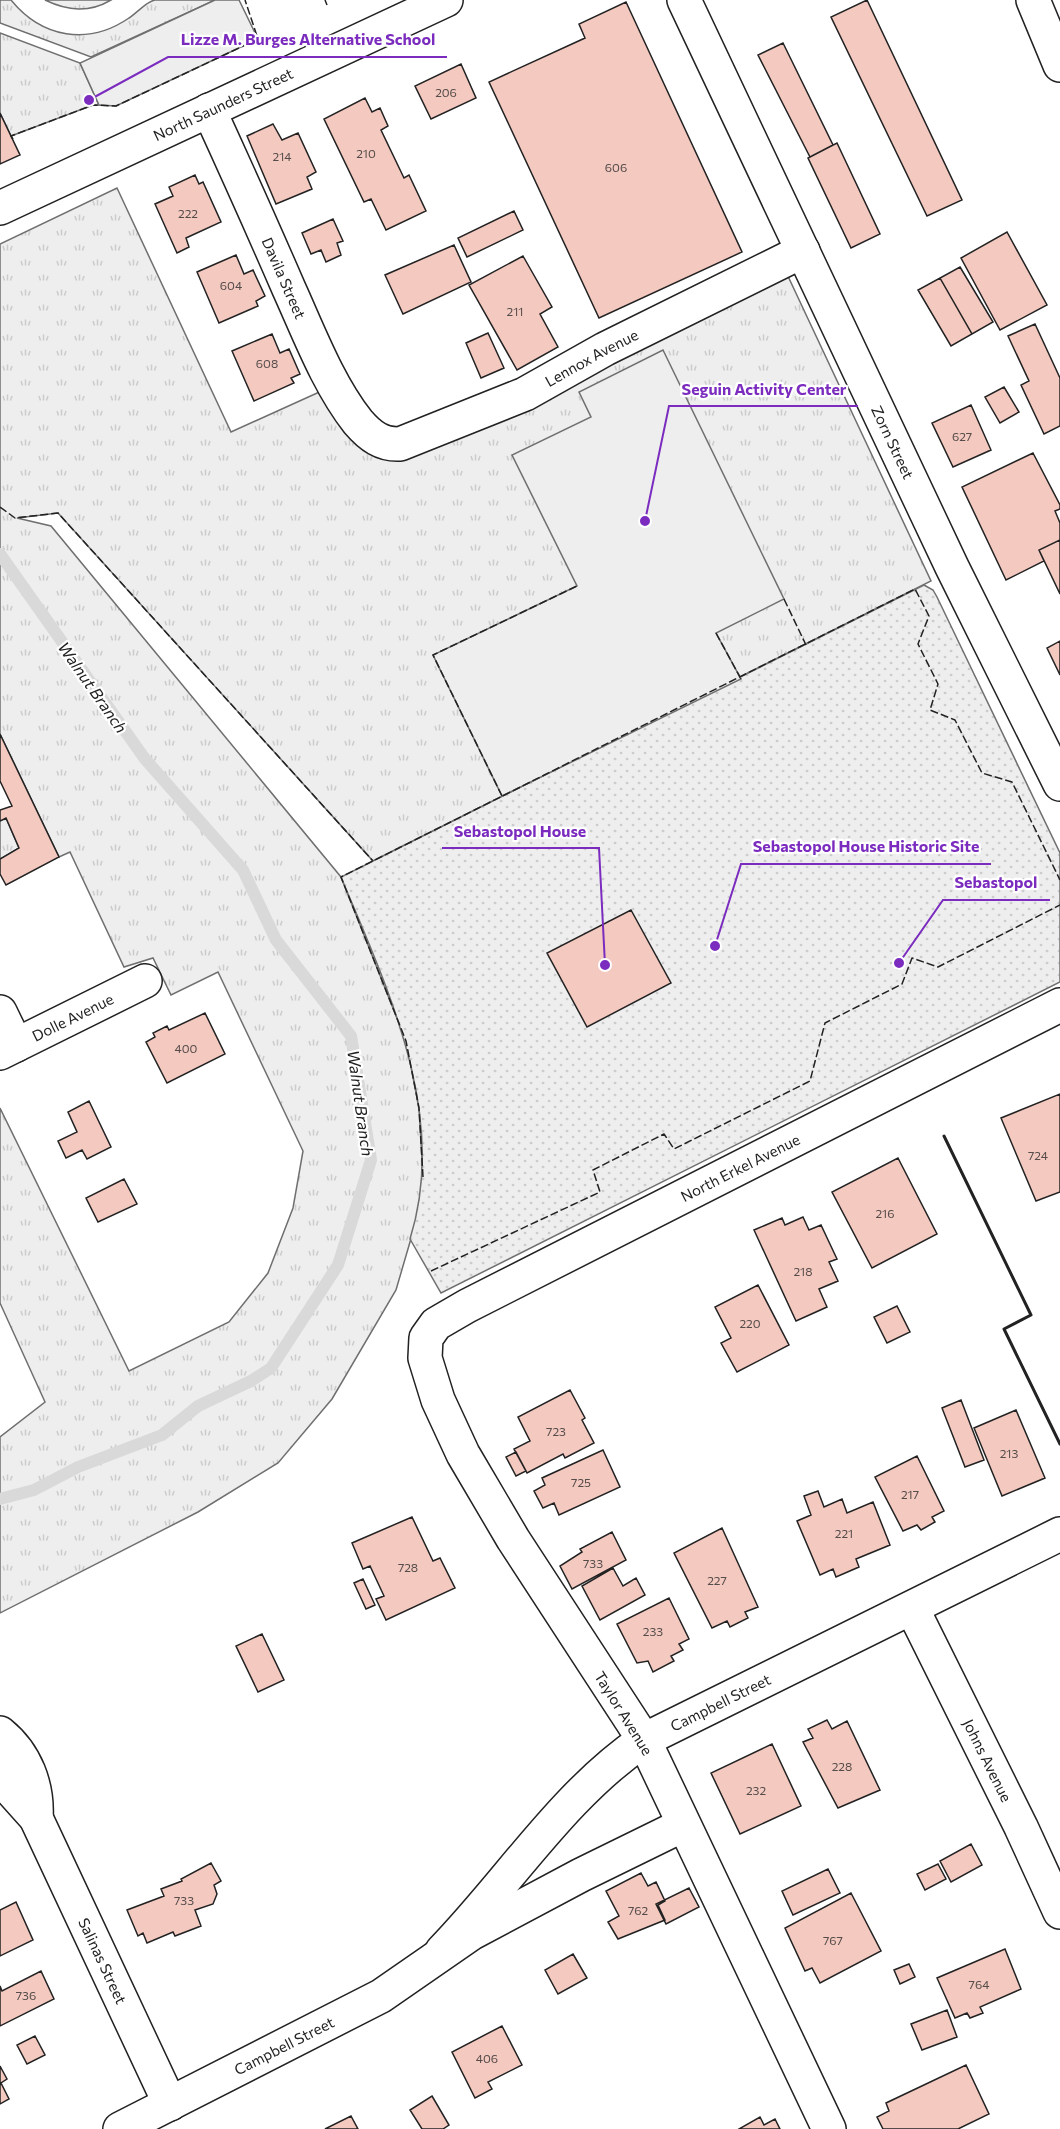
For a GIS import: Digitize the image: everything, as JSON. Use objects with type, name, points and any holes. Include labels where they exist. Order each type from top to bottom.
[{"type":"street","name":"North Saunders Street","points":[[0,208],[446,0]]},
{"type":"street","name":"Zorn Street","points":[[684,0],[952,567],[1060,784]]},
{"type":"street","points":[[1033,0],[1060,65]]},
{"type":"street","name":"Davila Street","points":[[209,110],[326,367],[354,416],[375,439]]},
{"type":"street","name":"Lennox Avenue","points":[[375,439],[386,444],[400,444],[515,399],[604,349],[803,251]]},
{"type":"street","name":"Dolle Avenue","points":[[8,1049],[145,981]]},
{"type":"street","name":"North Erkel Avenue","points":[[426,1338],[436,1324],[466,1306],[1060,1005]]},
{"type":"street","points":[[0,1012],[8,1049]]},
{"type":"street","name":"Taylor Avenue","points":[[426,1338],[425,1358],[438,1400],[463,1454],[513,1539],[644,1740],[829,2129]]},
{"type":"street","name":"Campbell Street","points":[[120,2129],[381,1996],[412,1976],[442,1951],[582,1791],[612,1762],[644,1740],[1060,1534]]},
{"type":"street","name":"Johns Avenue","points":[[912,1608],[1021,1827],[1060,1912]]},
{"type":"street","name":"Salinas Street","points":[[0,1733],[20,1755],[31,1776],[37,1802],[36,1818]]},
{"type":"street","name":"Salinas Street","points":[[0,1770],[10,1789],[36,1818],[170,2104]]},
{"type":"street","name":"Campbell Street","points":[[442,1951],[499,1918],[683,1825]]},
{"type":"green space","points":[[0,0],[11,0],[23,13],[51,30],[82,35],[113,27],[155,0],[215,0],[91,57],[0,23]]},
{"type":"green space","points":[[45,0],[111,0],[95,7],[78,9]]},
{"type":"green space","points":[[215,0],[239,0],[258,39],[116,106],[99,105],[80,63]]},
{"type":"green space","points":[[0,33],[80,63],[99,105],[93,105],[11,136],[0,113]]},
{"type":"green space","points":[[117,188],[231,432],[326,389],[366,449],[573,382],[786,272],[931,581],[373,861],[58,513],[17,518],[51,526],[341,877],[406,1041],[419,1108],[423,1177],[417,1218],[396,1290],[332,1399],[278,1463],[198,1512],[0,1613],[0,1437],[45,1402],[0,1303],[0,1108],[129,1371],[229,1322],[268,1273],[293,1208],[303,1151],[218,972],[171,995],[153,958],[124,967],[70,852],[59,857],[0,734],[0,244]]},
{"type":"green space","points":[[663,350],[784,599],[716,633],[741,679],[502,796],[433,655],[577,586],[512,455],[591,417],[579,392]]},
{"type":"green space","points":[[924,585],[933,590],[937,597],[1060,853],[1060,982],[441,1293],[410,1239],[420,1192],[422,1146],[418,1100],[408,1054],[377,964],[341,877]]},
{"type":"green space","points":[[6,818],[19,848],[0,859],[0,821]]},
{"type":"building","points":[[867,0],[962,200],[927,216],[831,17]]},
{"type":"building","points":[[626,2],[742,252],[599,318],[489,82],[585,38],[579,24]]},
{"type":"building","points":[[783,43],[833,145],[810,157],[758,55]]},
{"type":"building","points":[[461,64],[476,98],[431,119],[415,86]]},
{"type":"building","points":[[365,98],[372,112],[380,108],[388,126],[381,130],[404,178],[409,175],[426,211],[386,230],[371,199],[364,202],[324,119]]},
{"type":"building","points":[[0,113],[20,155],[0,164]]},
{"type":"building","points":[[273,124],[282,140],[298,133],[316,172],[307,177],[312,189],[276,204],[247,136]]},
{"type":"building","points":[[837,143],[880,234],[851,248],[808,158]]},
{"type":"building","points":[[195,175],[199,184],[203,182],[221,222],[186,238],[189,247],[177,253],[155,204],[173,196],[169,187]]},
{"type":"building","points":[[514,211],[523,230],[467,257],[458,238]]},
{"type":"building","points":[[333,219],[343,241],[337,243],[341,255],[326,262],[321,250],[311,254],[302,233]]},
{"type":"building","points":[[1007,232],[1047,305],[1000,330],[961,258]]},
{"type":"building","points":[[454,245],[471,282],[403,314],[385,275]]},
{"type":"building","points":[[236,255],[244,274],[253,270],[265,296],[256,301],[258,306],[219,323],[197,272]]},
{"type":"building","points":[[523,256],[552,307],[540,314],[558,347],[517,370],[469,285]]},
{"type":"building","points":[[960,267],[993,322],[972,334],[940,278]]},
{"type":"building","points":[[940,278],[972,334],[951,346],[918,290]]},
{"type":"building","points":[[1035,324],[1060,378],[1060,426],[1044,434],[1021,385],[1029,381],[1008,336]]},
{"type":"building","points":[[488,333],[504,368],[481,378],[466,343]]},
{"type":"building","points":[[272,334],[280,353],[289,349],[300,374],[291,378],[294,383],[254,401],[232,351]]},
{"type":"building","points":[[1004,387],[1019,412],[1000,423],[985,397]]},
{"type":"building","points":[[971,405],[991,450],[953,467],[932,423]]},
{"type":"building","points":[[1033,453],[1060,505],[1060,509],[1055,511],[1060,523],[1060,540],[1039,550],[1044,561],[1006,580],[962,487]]},
{"type":"building","points":[[1060,540],[1060,594],[1039,550]]},
{"type":"building","points":[[1060,641],[1060,675],[1047,648]]},
{"type":"building","points":[[0,734],[59,857],[6,885],[0,874],[0,859],[19,848],[6,818],[0,821],[0,810],[12,806],[0,781]]},
{"type":"building","points":[[631,910],[671,983],[587,1027],[547,953]]},
{"type":"building","points":[[205,1013],[225,1054],[167,1083],[146,1042],[155,1037],[153,1033],[167,1026],[169,1030]]},
{"type":"building","points":[[1060,1094],[1060,1192],[1036,1201],[1001,1118]]},
{"type":"building","points":[[89,1101],[111,1147],[87,1159],[82,1150],[66,1158],[58,1141],[77,1132],[68,1112]]},
{"type":"building","points":[[898,1158],[937,1234],[872,1268],[832,1192]]},
{"type":"building","points":[[124,1179],[137,1204],[98,1222],[86,1198]]},
{"type":"building","points":[[803,1217],[809,1230],[821,1225],[837,1259],[829,1262],[838,1281],[819,1289],[827,1307],[796,1321],[754,1230],[782,1218],[785,1225]]},
{"type":"building","points":[[758,1285],[789,1345],[737,1372],[721,1343],[731,1338],[715,1307]]},
{"type":"building","points":[[897,1306],[910,1332],[887,1343],[874,1317]]},
{"type":"building","points":[[570,1390],[585,1418],[582,1420],[594,1443],[565,1458],[563,1454],[527,1473],[514,1449],[530,1441],[518,1417]]},
{"type":"building","points":[[961,1400],[984,1460],[965,1467],[942,1408]]},
{"type":"building","points":[[1016,1410],[1045,1478],[1002,1496],[974,1428]]},
{"type":"building","points":[[603,1450],[620,1487],[559,1515],[554,1503],[543,1508],[534,1491],[545,1485],[542,1478]]},
{"type":"building","points":[[516,1452],[526,1471],[516,1476],[506,1457]]},
{"type":"building","points":[[917,1456],[944,1511],[932,1517],[935,1522],[921,1530],[917,1525],[903,1531],[875,1477]]},
{"type":"building","points":[[818,1491],[824,1507],[842,1499],[847,1513],[873,1502],[890,1545],[856,1559],[859,1567],[836,1577],[833,1569],[820,1575],[797,1521],[811,1515],[804,1496]]},
{"type":"building","points":[[412,1517],[433,1561],[440,1558],[455,1588],[386,1620],[376,1599],[384,1596],[370,1566],[363,1569],[352,1543]]},
{"type":"building","points":[[722,1528],[758,1607],[745,1612],[748,1618],[730,1627],[727,1621],[712,1628],[674,1553]]},
{"type":"building","points":[[612,1532],[626,1560],[572,1589],[560,1566],[582,1552],[580,1549]]},
{"type":"building","points":[[613,1568],[623,1586],[636,1578],[645,1595],[600,1620],[582,1586]]},
{"type":"building","points":[[363,1579],[375,1605],[366,1609],[354,1583]]},
{"type":"building","points":[[669,1598],[689,1639],[679,1644],[683,1650],[671,1656],[674,1661],[653,1672],[648,1661],[637,1663],[617,1624]]},
{"type":"building","points":[[262,1634],[284,1680],[258,1692],[236,1646]]},
{"type":"building","points":[[827,1720],[832,1729],[847,1721],[880,1790],[838,1808],[803,1742],[813,1738],[808,1729]]},
{"type":"building","points":[[772,1744],[801,1806],[740,1834],[711,1773]]},
{"type":"building","points":[[971,1844],[982,1865],[951,1882],[940,1861]]},
{"type":"building","points":[[211,1863],[221,1881],[214,1885],[217,1894],[213,1904],[195,1910],[201,1926],[175,1936],[173,1932],[147,1943],[143,1933],[138,1936],[127,1910],[164,1896],[161,1889],[182,1881],[181,1879]]},
{"type":"building","points":[[938,1864],[946,1879],[925,1890],[917,1874]]},
{"type":"building","points":[[828,1869],[840,1893],[793,1915],[782,1891]]},
{"type":"building","points":[[641,1873],[648,1886],[656,1882],[665,1901],[658,1905],[665,1920],[618,1939],[608,1922],[619,1916],[606,1891]]},
{"type":"building","points":[[689,1888],[699,1907],[666,1924],[656,1904]]},
{"type":"building","points":[[851,1893],[881,1951],[820,1983],[812,1968],[805,1971],[785,1928]]},
{"type":"building","points":[[16,1902],[33,1940],[0,1956],[0,1910]]},
{"type":"building","points":[[1005,1949],[1021,1989],[980,2007],[983,2013],[970,2018],[967,2013],[955,2018],[937,1978]]},
{"type":"building","points":[[573,1954],[587,1978],[558,1994],[545,1970]]},
{"type":"building","points":[[909,1964],[915,1977],[900,1984],[894,1970]]},
{"type":"building","points":[[41,1971],[54,1999],[0,2026],[0,1986],[2,1991]]},
{"type":"building","points":[[947,2010],[957,2037],[922,2050],[911,2024]]},
{"type":"building","points":[[502,2026],[522,2065],[488,2082],[492,2089],[475,2098],[452,2052]]},
{"type":"building","points":[[35,2036],[45,2055],[27,2064],[17,2045]]},
{"type":"building","points":[[966,2065],[989,2114],[958,2129],[883,2129],[877,2117],[889,2111],[886,2103]]},
{"type":"building","points":[[0,2066],[7,2079],[1,2083],[9,2099],[0,2104]]},
{"type":"building","points":[[432,2096],[449,2125],[443,2129],[422,2129],[410,2110]]},
{"type":"building","points":[[351,2116],[358,2129],[325,2129]]},
{"type":"building","points":[[760,2117],[764,2125],[775,2119],[780,2129],[739,2129]]},
{"type":"waterway","name":"Walnut Branch","points":[[0,554],[145,759],[243,870],[276,940],[351,1036],[371,1160],[338,1265],[271,1368],[251,1381],[198,1406],[162,1435],[78,1467],[34,1490],[0,1499]]},
{"type":"fence","points":[[13,139],[11,136],[93,105],[116,106],[258,39],[245,0]]},
{"type":"fence","points":[[325,0],[327,5]]},
{"type":"fence","points":[[0,507],[15,518],[58,513],[373,861]]},
{"type":"fence","points":[[502,796],[433,655],[577,586]]},
{"type":"fence","points":[[423,1177],[419,1108],[406,1041],[341,877],[915,589],[929,616],[918,644],[938,684],[930,710],[955,720],[982,773],[1012,782],[1060,880]]},
{"type":"fence","points":[[784,599],[806,645]]},
{"type":"fence","points":[[716,633],[741,679]]},
{"type":"fence","points":[[431,1271],[600,1192],[593,1170],[664,1134],[674,1149],[810,1081],[825,1023],[902,984],[912,958],[938,967],[1060,905]]},
{"type":"wall","points":[[944,1136],[1031,1315],[1004,1329],[1060,1444]]},
{"type":"place","name":"Lizze M. Burges Alternative School","points":[[89,100]]},
{"type":"place","name":"Seguin Activity Center","points":[[645,521]]},
{"type":"place","name":"Sebastopol House Historic Site","points":[[715,946]]},
{"type":"place","name":"Sebastopol","points":[[899,963]]},
{"type":"place","name":"Sebastopol House","points":[[605,965]]}]
